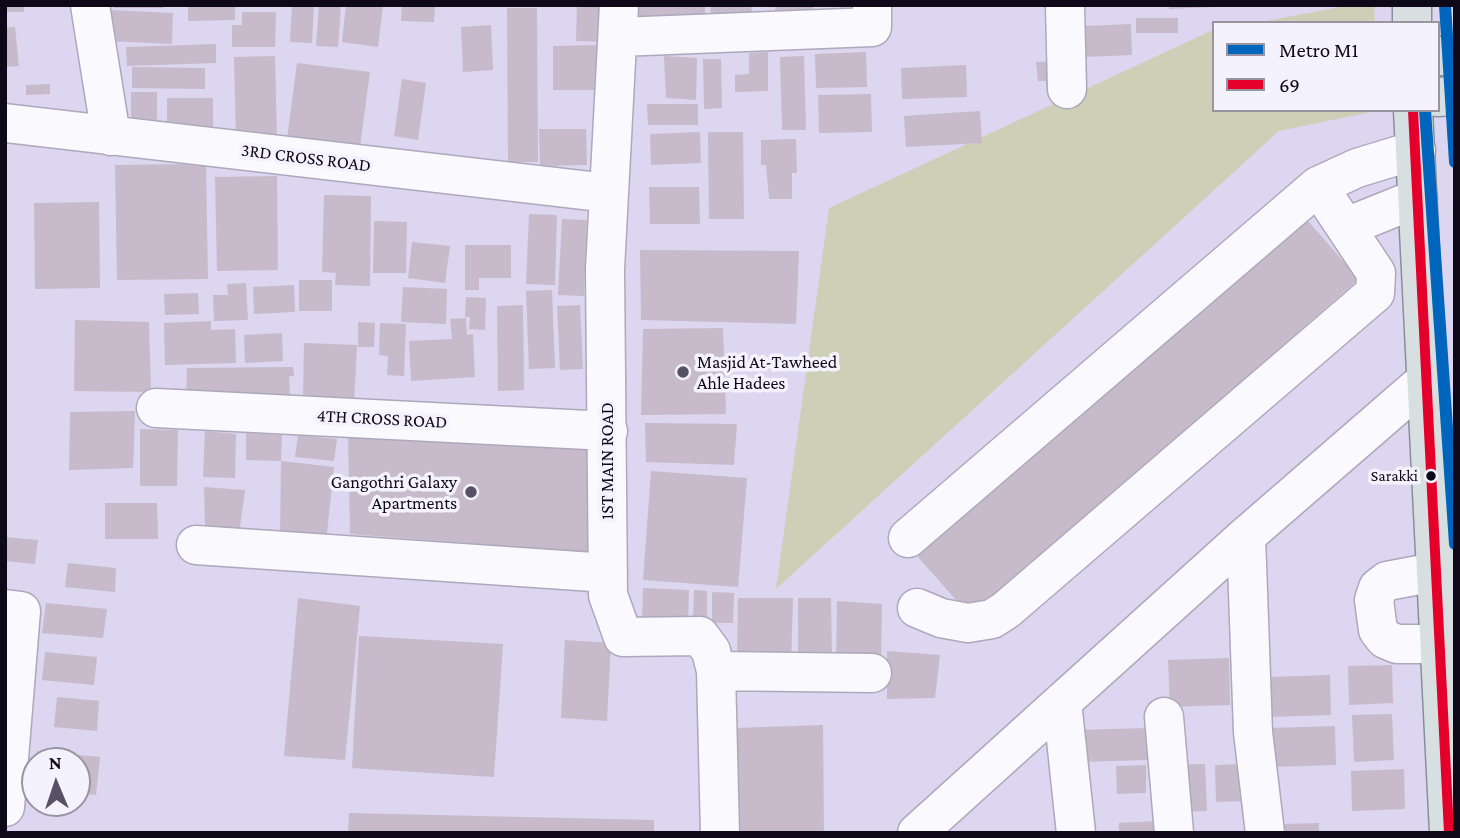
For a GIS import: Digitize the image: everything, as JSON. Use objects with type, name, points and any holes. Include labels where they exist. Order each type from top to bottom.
[{"type":"main road","points":[[1413,112],[1449,833]]},
{"type":"street","points":[[90,5],[111,136]]},
{"type":"street","points":[[1065,5],[1067,89]]},
{"type":"street","points":[[619,21],[872,16]]},
{"type":"street","name":"1ST MAIN ROAD","points":[[619,21],[608,193],[608,595],[623,636],[699,636],[711,650],[716,671],[720,833]]},
{"type":"street","name":"3RD CROSS ROAD","points":[[5,123],[608,193]]},
{"type":"street","points":[[908,538],[1318,186],[1357,168],[1416,150]]},
{"type":"street","points":[[918,608],[941,618],[968,622],[992,619],[1006,610],[1375,293],[1376,273],[1318,186]]},
{"type":"street","points":[[1346,226],[1418,198]]},
{"type":"street","points":[[916,833],[1246,536],[1426,380]]},
{"type":"street","name":"4TH CROSS ROAD","points":[[156,408],[608,431]]},
{"type":"street","points":[[1246,536],[1253,732],[1265,833]]},
{"type":"street","points":[[197,545],[608,573]]},
{"type":"street","points":[[1435,572],[1387,581],[1378,588],[1374,600],[1378,630],[1385,639],[1397,644],[1439,643]]},
{"type":"street","points":[[5,609],[21,611],[5,807]]},
{"type":"street","points":[[716,671],[872,673]]},
{"type":"street","points":[[1062,702],[1076,833]]},
{"type":"street","points":[[1164,716],[1174,833]]},
{"type":"green space","points":[[1351,5],[1374,5],[1375,21],[1266,21]]},
{"type":"green space","points":[[1212,30],[1212,112],[1371,112],[1279,131],[776,589],[829,208]]},
{"type":"building","points":[[5,5],[24,5],[24,12],[5,12]]},
{"type":"building","points":[[114,5],[163,5],[163,8],[114,8]]},
{"type":"building","points":[[188,5],[235,5],[235,20],[188,21]]},
{"type":"building","points":[[292,5],[314,5],[312,43],[290,42]]},
{"type":"building","points":[[319,5],[341,5],[338,47],[316,46]]},
{"type":"building","points":[[346,5],[383,5],[378,47],[342,42]]},
{"type":"building","points":[[402,5],[435,5],[434,22],[401,21]]},
{"type":"building","points":[[577,5],[613,5],[612,42],[576,41]]},
{"type":"building","points":[[638,5],[705,5],[705,28],[638,27]]},
{"type":"building","points":[[710,5],[751,5],[752,13],[711,15]]},
{"type":"building","points":[[775,5],[813,5],[814,20],[776,22]]},
{"type":"building","points":[[1169,5],[1211,5],[1211,7],[1169,9]]},
{"type":"building","points":[[507,8],[537,8],[538,162],[508,162]]},
{"type":"building","points":[[109,10],[173,13],[172,44],[108,41]]},
{"type":"building","points":[[242,12],[276,12],[275,47],[232,47],[232,25],[242,25]]},
{"type":"building","points":[[1136,18],[1178,18],[1178,33],[1136,33]]},
{"type":"building","points":[[1131,24],[1132,55],[1084,57],[1083,26]]},
{"type":"building","points":[[491,25],[493,70],[463,72],[461,27]]},
{"type":"building","points":[[15,27],[19,66],[5,67],[5,28]]},
{"type":"building","points":[[216,44],[216,63],[127,66],[126,47]]},
{"type":"building","points":[[597,45],[597,90],[553,90],[553,46]]},
{"type":"building","points":[[768,52],[768,91],[735,92],[735,75],[749,74],[749,53]]},
{"type":"building","points":[[866,52],[867,87],[816,88],[815,54]]},
{"type":"building","points":[[275,56],[277,138],[236,139],[234,57]]},
{"type":"building","points":[[664,56],[697,58],[696,100],[666,98]]},
{"type":"building","points":[[804,56],[806,130],[782,130],[780,57]]},
{"type":"building","points":[[703,59],[721,59],[722,108],[704,109]]},
{"type":"building","points":[[1059,61],[1062,91],[1047,92],[1046,81],[1038,81],[1036,62]]},
{"type":"building","points":[[297,63],[370,72],[359,154],[286,146]]},
{"type":"building","points":[[966,65],[967,97],[902,99],[901,68]]},
{"type":"building","points":[[132,67],[205,68],[205,89],[132,88]]},
{"type":"building","points":[[402,79],[426,83],[418,140],[394,136]]},
{"type":"building","points":[[50,84],[50,94],[26,95],[26,85]]},
{"type":"building","points":[[131,92],[157,92],[157,122],[131,122]]},
{"type":"building","points":[[871,94],[872,132],[819,133],[818,95]]},
{"type":"building","points":[[167,98],[213,98],[213,136],[167,137]]},
{"type":"building","points":[[647,104],[698,104],[698,125],[648,125]]},
{"type":"building","points":[[980,111],[982,143],[906,147],[904,116]]},
{"type":"building","points":[[539,129],[586,129],[587,165],[540,166]]},
{"type":"building","points":[[700,132],[701,163],[651,165],[650,134]]},
{"type":"building","points":[[708,132],[743,132],[744,219],[709,219]]},
{"type":"building","points":[[796,139],[797,173],[792,173],[792,199],[769,199],[766,165],[761,165],[761,140]]},
{"type":"building","points":[[206,164],[208,279],[117,280],[115,165]]},
{"type":"building","points":[[277,176],[278,270],[217,271],[215,177]]},
{"type":"building","points":[[649,187],[699,187],[700,224],[650,224]]},
{"type":"building","points":[[324,195],[371,196],[370,286],[335,285],[336,273],[322,272]]},
{"type":"building","points":[[99,202],[100,288],[35,289],[34,203]]},
{"type":"building","points":[[1300,212],[1359,279],[971,617],[911,549]]},
{"type":"building","points":[[529,214],[557,215],[555,285],[526,284]]},
{"type":"building","points":[[562,219],[587,220],[584,296],[558,295]]},
{"type":"building","points":[[374,221],[407,222],[406,273],[373,273]]},
{"type":"building","points":[[412,242],[450,246],[445,283],[408,278]]},
{"type":"building","points":[[465,245],[511,245],[511,278],[479,278],[479,290],[465,290]]},
{"type":"building","points":[[640,250],[799,251],[796,324],[641,320]]},
{"type":"building","points":[[299,280],[332,280],[332,311],[299,311]]},
{"type":"building","points":[[246,283],[248,320],[214,321],[213,295],[228,295],[227,284]]},
{"type":"building","points":[[294,285],[295,312],[254,314],[253,287]]},
{"type":"building","points":[[403,287],[447,289],[446,324],[401,322]]},
{"type":"building","points":[[552,290],[555,368],[529,369],[526,291]]},
{"type":"building","points":[[198,293],[199,314],[165,315],[164,294]]},
{"type":"building","points":[[466,297],[486,298],[485,330],[469,329],[470,317],[465,317]]},
{"type":"building","points":[[523,305],[524,390],[498,391],[497,306]]},
{"type":"building","points":[[580,305],[583,369],[560,370],[557,306]]},
{"type":"building","points":[[466,318],[467,335],[473,334],[475,377],[411,381],[409,341],[452,339],[450,319]]},
{"type":"building","points":[[75,320],[149,322],[151,392],[74,391]]},
{"type":"building","points":[[211,321],[211,330],[235,329],[236,363],[165,365],[164,323]]},
{"type":"building","points":[[358,322],[375,323],[374,347],[358,347]]},
{"type":"building","points":[[380,323],[406,324],[404,376],[387,375],[388,356],[379,355]]},
{"type":"building","name":"Masjid At-Tawheed Ahle Hadees","points":[[723,328],[726,414],[641,415],[643,329]]},
{"type":"building","points":[[282,333],[283,361],[245,363],[244,335]]},
{"type":"building","points":[[304,343],[357,345],[354,403],[303,400]]},
{"type":"building","points":[[293,367],[294,376],[289,376],[290,395],[186,396],[187,368]]},
{"type":"building","points":[[135,411],[133,468],[69,470],[70,412]]},
{"type":"building","points":[[645,423],[737,424],[734,465],[646,462]]},
{"type":"building","points":[[140,429],[178,430],[177,486],[140,486]]},
{"type":"building","points":[[205,431],[236,434],[235,478],[203,477]]},
{"type":"building","points":[[246,433],[282,435],[281,461],[246,460]]},
{"type":"building","name":"Gangothri Galaxy Apartments","points":[[348,434],[592,449],[592,553],[350,534]]},
{"type":"building","points":[[298,435],[337,439],[334,461],[295,457]]},
{"type":"building","points":[[281,461],[334,467],[326,542],[280,536]]},
{"type":"building","points":[[651,471],[747,478],[738,587],[643,580]]},
{"type":"building","points":[[204,487],[245,490],[239,534],[205,527]]},
{"type":"building","points":[[105,503],[157,503],[158,539],[105,539]]},
{"type":"building","points":[[5,537],[38,540],[35,564],[5,561]]},
{"type":"building","points":[[68,563],[116,568],[115,592],[65,587]]},
{"type":"building","points":[[643,588],[689,590],[688,622],[642,622]]},
{"type":"building","points":[[694,590],[707,591],[707,622],[693,621]]},
{"type":"building","points":[[712,592],[734,593],[733,623],[712,623]]},
{"type":"building","points":[[298,598],[360,606],[345,760],[284,756]]},
{"type":"building","points":[[738,598],[793,598],[791,666],[737,665]]},
{"type":"building","points":[[798,598],[831,598],[832,660],[798,661]]},
{"type":"building","points":[[837,601],[882,604],[881,666],[836,666]]},
{"type":"building","points":[[46,603],[107,609],[103,638],[42,633]]},
{"type":"building","points":[[359,636],[503,644],[494,777],[352,768]]},
{"type":"building","points":[[565,640],[611,643],[607,721],[561,718]]},
{"type":"building","points":[[887,651],[940,655],[935,698],[887,699]]},
{"type":"building","points":[[45,652],[97,657],[94,685],[42,680]]},
{"type":"building","points":[[1229,658],[1230,705],[1170,707],[1168,660]]},
{"type":"building","points":[[1392,665],[1393,703],[1349,705],[1348,666]]},
{"type":"building","points":[[1330,675],[1331,715],[1270,717],[1269,677]]},
{"type":"building","points":[[57,697],[99,701],[97,731],[54,727]]},
{"type":"building","points":[[1392,714],[1394,760],[1354,762],[1352,715]]},
{"type":"building","points":[[823,725],[824,833],[733,833],[734,728]]},
{"type":"building","points":[[1335,726],[1336,765],[1271,767],[1270,728]]},
{"type":"building","points":[[1147,728],[1148,760],[1078,762],[1077,730]]},
{"type":"building","points":[[91,756],[100,757],[96,795],[91,794]]},
{"type":"building","points":[[1205,764],[1207,811],[1179,812],[1178,765]]},
{"type":"building","points":[[1242,764],[1244,801],[1216,802],[1215,765]]},
{"type":"building","points":[[1146,765],[1146,793],[1117,794],[1116,766]]},
{"type":"building","points":[[1404,769],[1405,809],[1352,811],[1351,771]]},
{"type":"building","points":[[349,813],[654,820],[654,833],[348,833]]},
{"type":"building","points":[[1156,821],[1157,833],[1119,833],[1119,823]]},
{"type":"building","points":[[1319,823],[1319,833],[1285,833],[1285,824]]},
{"type":"metro line","name":"M1","points":[[1445,5],[1455,162]]},
{"type":"metro line","name":"M1","points":[[1425,112],[1455,544]]},
{"type":"transit line","name":"69","points":[[1413,112],[1449,833]]},
{"type":"place","name":"Masjid At-Tawheed Ahle Hadees","points":[[683,372]]},
{"type":"place","name":"Sarakki","points":[[1431,476]]},
{"type":"place","name":"Gangothri Galaxy Apartments","points":[[471,492]]}]
